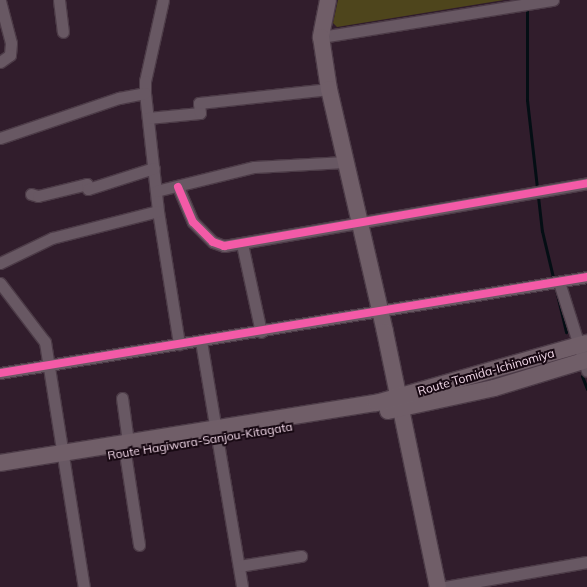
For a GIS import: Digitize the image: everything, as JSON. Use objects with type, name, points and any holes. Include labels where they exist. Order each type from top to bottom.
[{"type":"main road","points":[[326,0],[321,37],[329,89],[438,587]]},
{"type":"main road","name":"Route Tomida-Ichinomiya","points":[[398,403],[494,388],[584,356]]},
{"type":"main road","name":"Route Hagiwara-Sanjou-Kitagata","points":[[0,474],[62,458],[398,403]]},
{"type":"main road","name":"Route Hagiwara-Sanjou-Kitagata","points":[[0,463],[62,458]]},
{"type":"street","points":[[0,0],[11,43],[10,56],[0,62]]},
{"type":"street","points":[[59,0],[63,32]]},
{"type":"street","points":[[163,0],[145,81],[145,93],[158,211],[179,344]]},
{"type":"street","points":[[321,37],[553,0]]},
{"type":"street","points":[[148,118],[200,112],[199,104],[329,89]]},
{"type":"street","points":[[0,138],[120,98],[145,93]]},
{"type":"street","points":[[156,192],[254,167],[345,162]]},
{"type":"street","points":[[31,194],[38,196],[86,184],[88,189],[154,168]]},
{"type":"street","points":[[178,187],[186,209],[201,232],[224,246],[587,183]]},
{"type":"street","points":[[0,263],[52,238],[158,211]]},
{"type":"street","points":[[242,244],[261,332]]},
{"type":"street","points":[[0,373],[261,332],[587,277]]},
{"type":"street","points":[[0,283],[45,342],[84,587]]},
{"type":"street","points":[[555,283],[584,356]]},
{"type":"street","points":[[201,341],[242,587]]},
{"type":"street","points":[[122,398],[139,545]]},
{"type":"street","points":[[239,566],[301,556]]},
{"type":"street","points":[[446,587],[587,562]]},
{"type":"shaded area","points":[[338,0],[504,0],[337,27],[333,23]]},
{"type":"waterway","points":[[527,7],[527,100],[542,231],[566,332]]},
{"type":"waterway","points":[[582,376],[587,389]]},
{"type":"cycle path","points":[[178,187],[193,222],[213,242],[224,246],[587,183]]},
{"type":"cycle path","points":[[0,373],[587,277]]}]
